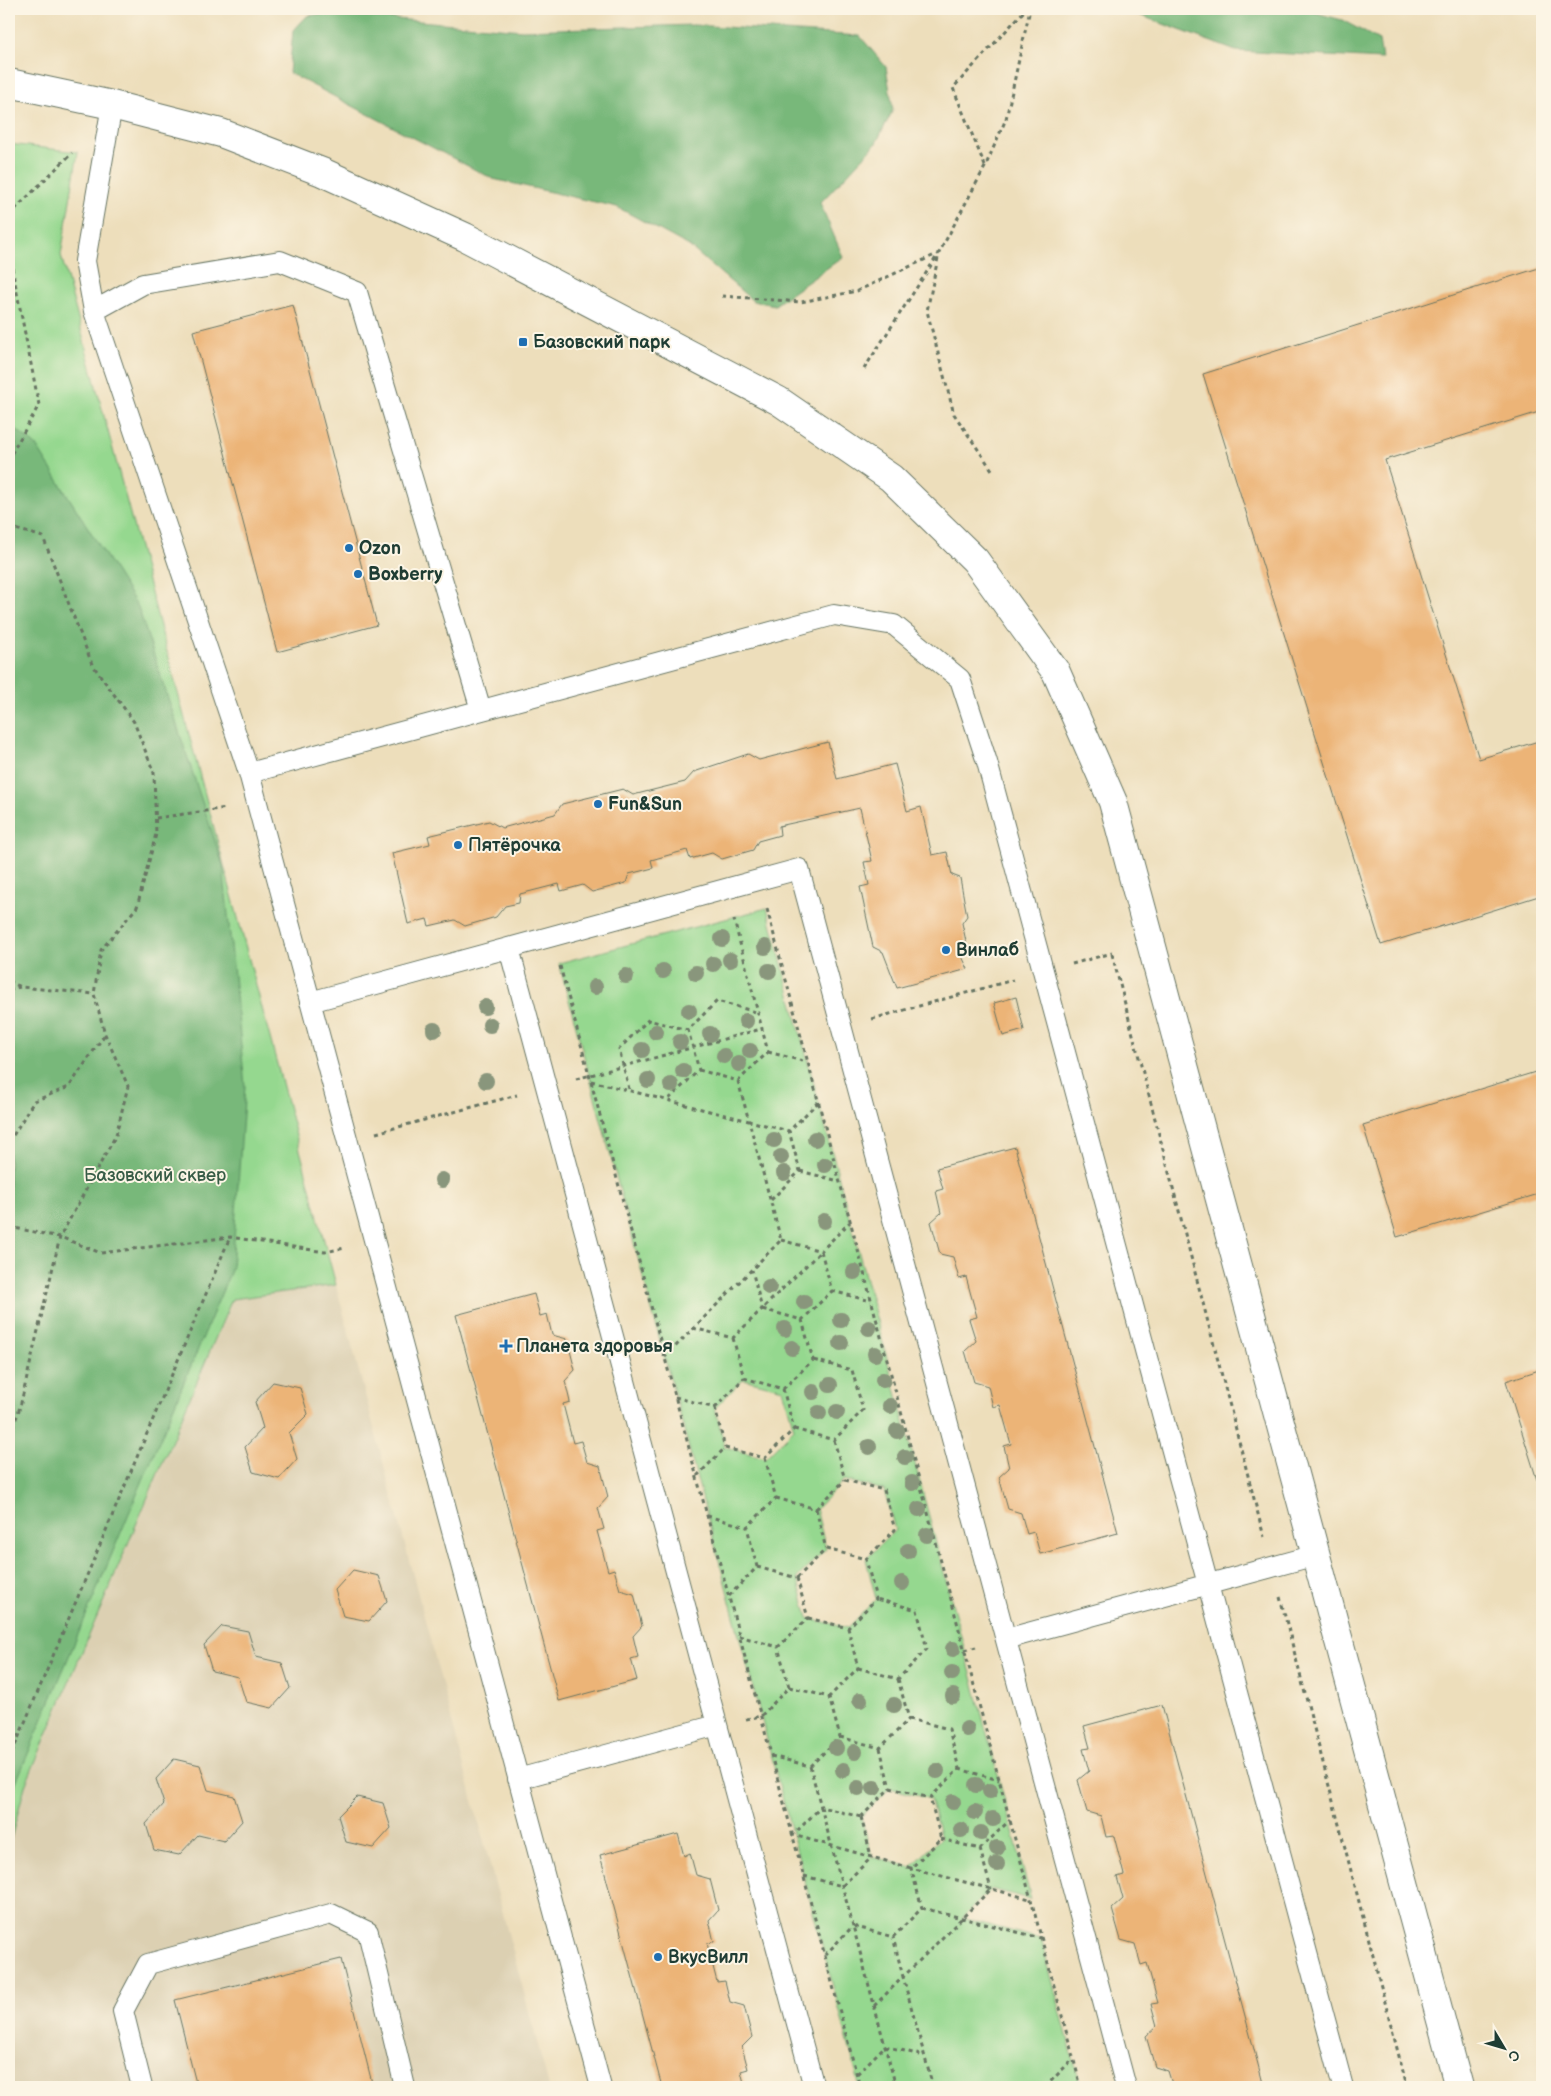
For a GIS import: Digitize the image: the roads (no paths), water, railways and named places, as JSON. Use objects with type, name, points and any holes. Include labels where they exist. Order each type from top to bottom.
[{"type":"street","points":[[9,83],[112,105],[230,137],[322,172],[465,236],[779,401],[891,478],[975,560],[1056,672],[1113,802],[1458,2087]]},
{"type":"lane","points":[[112,105],[85,261],[94,311],[249,773],[601,2087]]},
{"type":"lane","points":[[94,311],[143,284],[280,261],[357,292],[481,710]]},
{"type":"lane","points":[[249,773],[834,615],[894,625],[960,679],[988,762],[1343,2087]]},
{"type":"lane","points":[[310,1002],[799,869],[1126,2087]]},
{"type":"lane","points":[[509,948],[814,2087]]},
{"type":"lane","points":[[1006,1639],[1316,1556]]},
{"type":"lane","points":[[518,1779],[717,1725]]},
{"type":"lane","points":[[142,2087],[123,2012],[148,1964],[332,1914],[368,1932],[405,2087]]},
{"type":"place","name":"Базовский парк","points":[[523,342]]},
{"type":"place","name":"Ozon","points":[[349,548]]},
{"type":"place","name":"Boxberry","points":[[358,574]]},
{"type":"place","name":"Fun&Sun","points":[[598,804]]},
{"type":"place","name":"Пятёрочка","points":[[458,845]]},
{"type":"place","name":"Винлаб","points":[[946,950]]},
{"type":"place","name":"Планета здоровья","points":[[506,1346]]},
{"type":"place","name":"ВкусВилл","points":[[658,1957]]},
{"type":"park label","name":"Базовский сквер","points":[[155,1175]]}]
